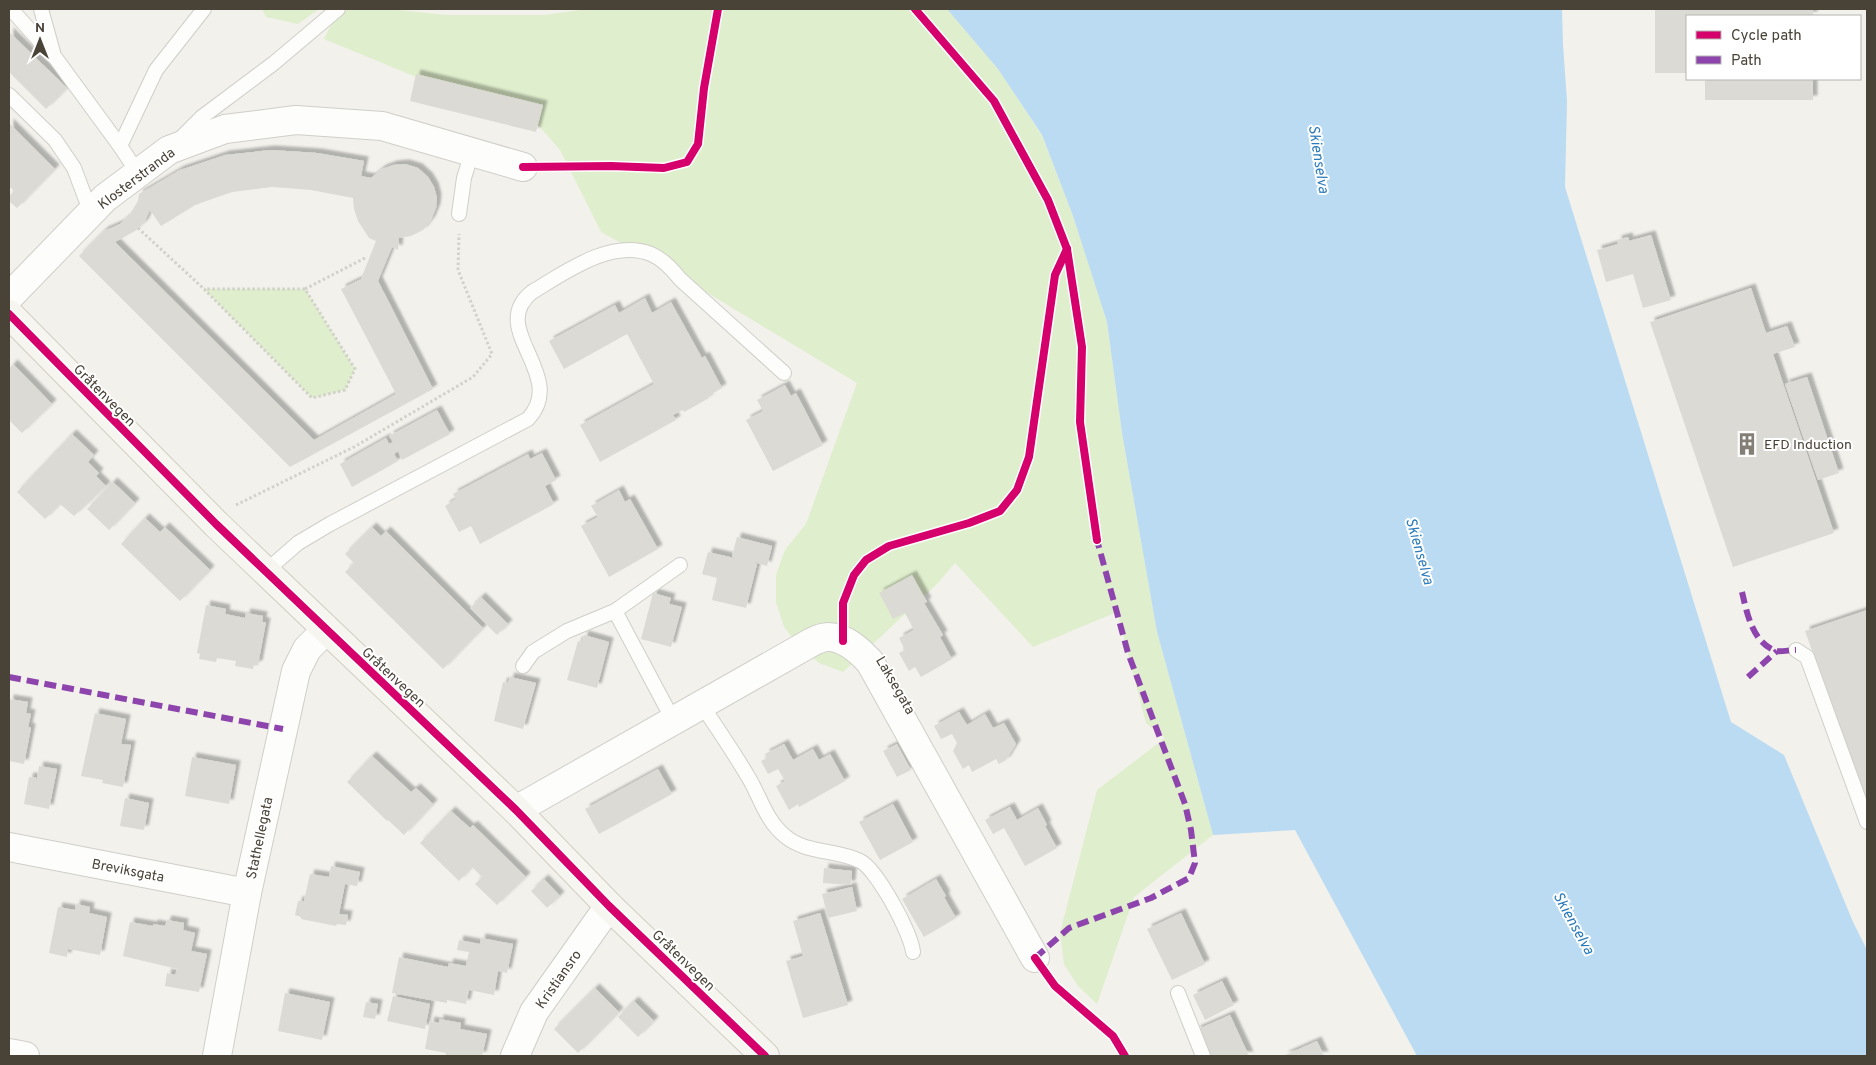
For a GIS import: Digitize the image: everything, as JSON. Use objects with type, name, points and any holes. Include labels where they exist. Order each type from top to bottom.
[{"type":"street","name":"Klosterstranda","points":[[9,297],[105,198],[169,150],[225,129],[296,120],[382,126],[522,167]]},
{"type":"street","name":"Gråtenvegen","points":[[9,314],[216,524],[516,810],[609,906],[765,1056]]},
{"type":"street","name":"Stathellegata","points":[[217,1056],[247,894],[296,671],[307,649],[326,630]]},
{"type":"street","name":"Laksegata","points":[[516,810],[812,642],[827,637],[843,641],[858,649],[870,662],[1035,958]]},
{"type":"street","name":"Breviksgata","points":[[9,847],[247,894]]},
{"type":"street","name":"Kristiansro","points":[[516,1056],[534,1012],[609,906]]},
{"type":"street","points":[[9,1053],[25,1056]]},
{"type":"lane","points":[[11,9],[54,56],[138,173]]},
{"type":"lane","points":[[41,9],[54,56]]},
{"type":"lane","points":[[120,146],[156,70],[204,9]]},
{"type":"lane","points":[[169,150],[202,117],[274,64],[338,9]]},
{"type":"lane","points":[[9,95],[55,140],[74,168],[91,213]]},
{"type":"lane","points":[[459,214],[464,178],[472,152]]},
{"type":"lane","points":[[266,571],[294,546],[330,524],[528,419],[533,414],[538,402],[539,379],[534,362],[520,336],[517,326],[518,314],[526,296],[596,256],[617,250],[652,254],[665,263],[784,373]]},
{"type":"lane","points":[[523,666],[533,652],[567,631],[615,610],[680,565]]},
{"type":"lane","points":[[615,610],[674,720]]},
{"type":"lane","points":[[1796,650],[1807,657],[1867,822]]},
{"type":"lane","points":[[702,704],[748,776],[769,818],[785,836],[809,849],[861,861],[876,876],[902,922],[913,952]]},
{"type":"lane","points":[[1178,993],[1203,1056]]},
{"type":"path","points":[[216,524],[237,505],[354,447],[473,378],[492,354],[458,270],[459,214]]},
{"type":"path","points":[[138,228],[204,289],[312,398],[345,390],[355,369],[305,288]]},
{"type":"path","points":[[204,289],[305,288],[364,258]]},
{"type":"green space","points":[[262,9],[319,9],[298,24],[266,17]]},
{"type":"green space","points":[[339,9],[390,9],[446,15],[544,15],[587,9],[947,9],[998,69],[1042,136],[1073,216],[1107,322],[1122,433],[1157,632],[1213,835],[1134,897],[1097,1004],[1078,986],[1064,964],[1060,933],[1097,790],[1165,738],[1146,723],[1117,612],[1033,647],[955,563],[938,583],[843,672],[819,663],[798,645],[784,627],[776,602],[776,575],[785,550],[806,524],[857,383],[668,269],[601,232],[560,150],[527,112],[438,86],[324,39]]},
{"type":"green space","points":[[204,289],[305,289],[355,369],[345,390],[312,398]]},
{"type":"water","name":"Skienselva","points":[[947,9],[1562,9],[1567,101],[1565,187],[1731,722],[1784,755],[1853,922],[1867,950],[1867,1056],[1417,1056],[1295,830],[1213,835],[1157,632],[1122,433],[1107,322],[1073,216],[1042,135],[998,69]]},
{"type":"building","points":[[1655,9],[1813,9],[1813,15],[1686,15],[1686,73],[1655,73]]},
{"type":"building","points":[[9,32],[67,88],[46,109],[9,72]]},
{"type":"building","points":[[416,74],[543,105],[536,132],[410,101]]},
{"type":"building","points":[[1705,80],[1813,80],[1813,100],[1705,100]]},
{"type":"building","points":[[9,123],[55,169],[17,208],[9,201],[9,196],[14,191],[9,186]]},
{"type":"building","points":[[271,150],[317,153],[364,161],[361,176],[371,178],[382,169],[393,165],[405,164],[418,168],[428,177],[434,187],[437,198],[436,208],[431,220],[423,230],[411,236],[399,238],[398,250],[392,247],[378,281],[433,389],[290,467],[79,256],[104,231],[120,224],[129,216],[138,201],[139,194],[180,170],[225,155]],"holes":[[[272,187],[311,190],[353,198],[358,221],[369,238],[376,241],[361,279],[341,289],[396,394],[314,440],[115,242],[135,231],[144,223],[150,210],[161,226],[195,205],[232,192]]]},
{"type":"building","points":[[1651,235],[1671,300],[1643,308],[1633,274],[1606,282],[1597,250],[1618,244],[1617,240],[1628,237],[1629,241]]},
{"type":"building","name":"EFD Induction","points":[[1751,288],[1766,333],[1787,326],[1795,347],[1773,354],[1834,533],[1733,567],[1650,322]]},
{"type":"building","points":[[645,298],[652,313],[671,302],[702,358],[705,356],[722,388],[708,396],[709,398],[684,412],[683,410],[673,415],[676,420],[600,462],[580,425],[654,384],[627,334],[564,369],[549,341],[615,305],[619,313]]},
{"type":"building","points":[[13,364],[52,404],[22,433],[9,420],[9,369]]},
{"type":"building","points":[[1807,377],[1839,473],[1818,480],[1785,384]]},
{"type":"building","points":[[785,385],[791,396],[796,393],[823,445],[773,471],[746,420],[763,411],[757,400]]},
{"type":"building","points":[[437,410],[450,434],[402,460],[398,451],[394,454],[398,461],[352,487],[340,464],[386,438],[389,444],[393,442],[389,436]]},
{"type":"building","points":[[72,434],[94,455],[88,462],[99,473],[96,476],[106,486],[74,516],[60,504],[45,519],[17,492]]},
{"type":"building","points":[[542,453],[556,480],[545,486],[554,504],[480,544],[471,526],[459,532],[445,506],[456,499],[453,494],[528,454],[530,459]]},
{"type":"building","points":[[113,482],[135,503],[109,530],[87,509]]},
{"type":"building","points":[[619,490],[625,502],[630,499],[658,549],[609,577],[581,526],[598,517],[591,506]]},
{"type":"building","points":[[145,518],[160,532],[165,527],[210,570],[180,601],[121,544]]},
{"type":"building","points":[[372,527],[381,536],[386,531],[483,628],[443,669],[345,572],[354,563],[345,554]]},
{"type":"building","points":[[737,537],[772,546],[767,566],[754,562],[757,564],[746,608],[712,600],[717,578],[702,574],[708,552],[734,558],[732,556]]},
{"type":"building","points":[[912,575],[927,602],[924,603],[943,635],[940,637],[952,659],[921,677],[915,667],[909,671],[899,653],[905,650],[899,638],[914,630],[905,613],[893,619],[879,593]]},
{"type":"building","points":[[653,593],[671,598],[669,604],[682,607],[671,647],[641,639]]},
{"type":"building","points":[[481,597],[508,624],[497,635],[470,608]]},
{"type":"building","points":[[206,605],[226,609],[225,614],[245,618],[246,613],[263,616],[262,622],[266,622],[258,665],[254,665],[253,669],[235,666],[236,661],[217,658],[216,662],[199,659],[200,654],[197,653]]},
{"type":"building","points":[[1867,610],[1867,804],[1805,631]]},
{"type":"building","points":[[584,635],[609,642],[597,688],[567,680],[578,641],[582,642]]},
{"type":"building","points":[[510,677],[536,683],[523,729],[494,721],[503,682],[508,683]]},
{"type":"building","points":[[9,699],[28,702],[26,713],[31,714],[28,727],[31,728],[24,764],[9,761]]},
{"type":"building","points":[[959,712],[967,725],[985,714],[993,728],[1004,723],[1016,744],[1006,760],[999,764],[996,759],[972,772],[969,765],[963,769],[953,751],[957,743],[952,734],[941,739],[934,726]]},
{"type":"building","points":[[95,713],[126,719],[121,744],[131,745],[123,787],[102,783],[103,780],[81,776]]},
{"type":"building","points":[[784,744],[793,760],[813,749],[819,760],[830,754],[845,781],[799,807],[798,804],[789,810],[776,786],[785,781],[778,769],[768,774],[761,761],[767,758],[765,754]]},
{"type":"building","points":[[897,744],[911,770],[897,777],[883,751]]},
{"type":"building","points":[[372,756],[411,792],[416,788],[433,804],[404,835],[347,782]]},
{"type":"building","points":[[192,757],[236,765],[229,804],[185,796]]},
{"type":"building","points":[[39,766],[57,769],[49,809],[24,804],[29,777],[37,778]]},
{"type":"building","points":[[658,769],[672,794],[599,834],[585,809]]},
{"type":"building","points":[[125,798],[149,803],[144,830],[120,826]]},
{"type":"building","points":[[893,804],[913,842],[880,860],[859,822]]},
{"type":"building","points":[[1010,807],[1017,820],[1038,808],[1057,848],[1025,866],[1004,828],[993,834],[985,820]]},
{"type":"building","points":[[451,811],[470,828],[473,825],[526,877],[497,905],[475,884],[482,877],[472,867],[459,881],[420,843]]},
{"type":"building","points":[[331,866],[360,872],[357,886],[345,884],[339,914],[348,915],[346,925],[337,924],[336,926],[301,919],[301,917],[295,915],[298,901],[304,901],[310,874],[329,877]]},
{"type":"building","points":[[824,868],[852,871],[851,885],[823,883]]},
{"type":"building","points":[[544,879],[560,896],[547,908],[531,891]]},
{"type":"building","points":[[936,879],[956,918],[924,937],[902,899]]},
{"type":"building","points":[[852,887],[857,911],[828,918],[822,894]]},
{"type":"building","points":[[76,904],[90,907],[89,913],[107,917],[100,955],[68,949],[67,957],[49,953],[58,907],[75,910]]},
{"type":"building","points":[[820,913],[848,1005],[803,1018],[786,961],[803,956],[793,921]]},
{"type":"building","points":[[1181,913],[1205,964],[1172,980],[1147,929]]},
{"type":"building","points":[[167,920],[184,923],[183,930],[195,933],[191,951],[207,954],[199,992],[165,986],[167,973],[175,975],[177,969],[123,956],[130,922],[165,926]]},
{"type":"building","points":[[481,938],[513,944],[507,973],[498,971],[494,995],[469,990],[466,1004],[447,1000],[447,1003],[392,993],[399,957],[448,967],[449,963],[466,966],[469,952],[457,950],[459,940],[480,944]]},
{"type":"building","points":[[1222,981],[1234,1005],[1205,1020],[1193,995]]},
{"type":"building","points":[[595,988],[619,1012],[578,1053],[554,1029]]},
{"type":"building","points":[[285,993],[330,1002],[322,1040],[278,1031]]},
{"type":"building","points":[[393,996],[430,1004],[425,1029],[387,1021]]},
{"type":"building","points":[[634,1001],[654,1021],[638,1037],[618,1017]]},
{"type":"building","points":[[366,1002],[378,1004],[375,1019],[363,1017]]},
{"type":"building","points":[[1230,1015],[1249,1056],[1208,1056],[1196,1030]]},
{"type":"building","points":[[439,1019],[461,1023],[460,1029],[487,1034],[482,1056],[445,1056],[446,1053],[425,1049],[430,1021],[439,1023]]},
{"type":"building","points":[[1317,1041],[1324,1056],[1283,1056]]},
{"type":"marked path","points":[[1035,958],[1069,928],[1151,898],[1189,878],[1195,863],[1191,830],[1185,804],[1128,653],[1097,540]]},
{"type":"marked path","points":[[1742,592],[1752,626],[1761,641],[1776,651],[1796,650]]},
{"type":"marked path","points":[[1748,677],[1777,651]]},
{"type":"marked path","points":[[9,677],[283,729]]},
{"type":"cycle path","points":[[523,167],[611,166],[664,168],[687,162],[698,144],[704,88],[718,9]]},
{"type":"cycle path","points":[[915,9],[994,101],[1048,200],[1067,249],[1082,347],[1080,422],[1097,540]]},
{"type":"cycle path","points":[[843,641],[843,603],[854,575],[866,560],[889,546],[969,523],[1000,511],[1017,490],[1029,457],[1055,275],[1067,249]]},
{"type":"cycle path","points":[[9,314],[216,524],[516,810],[609,906],[765,1056]]},
{"type":"cycle path","points":[[1035,958],[1055,986],[1113,1036],[1125,1056]]},
{"type":"place","name":"EFD Induction","points":[[1747,444]]}]
